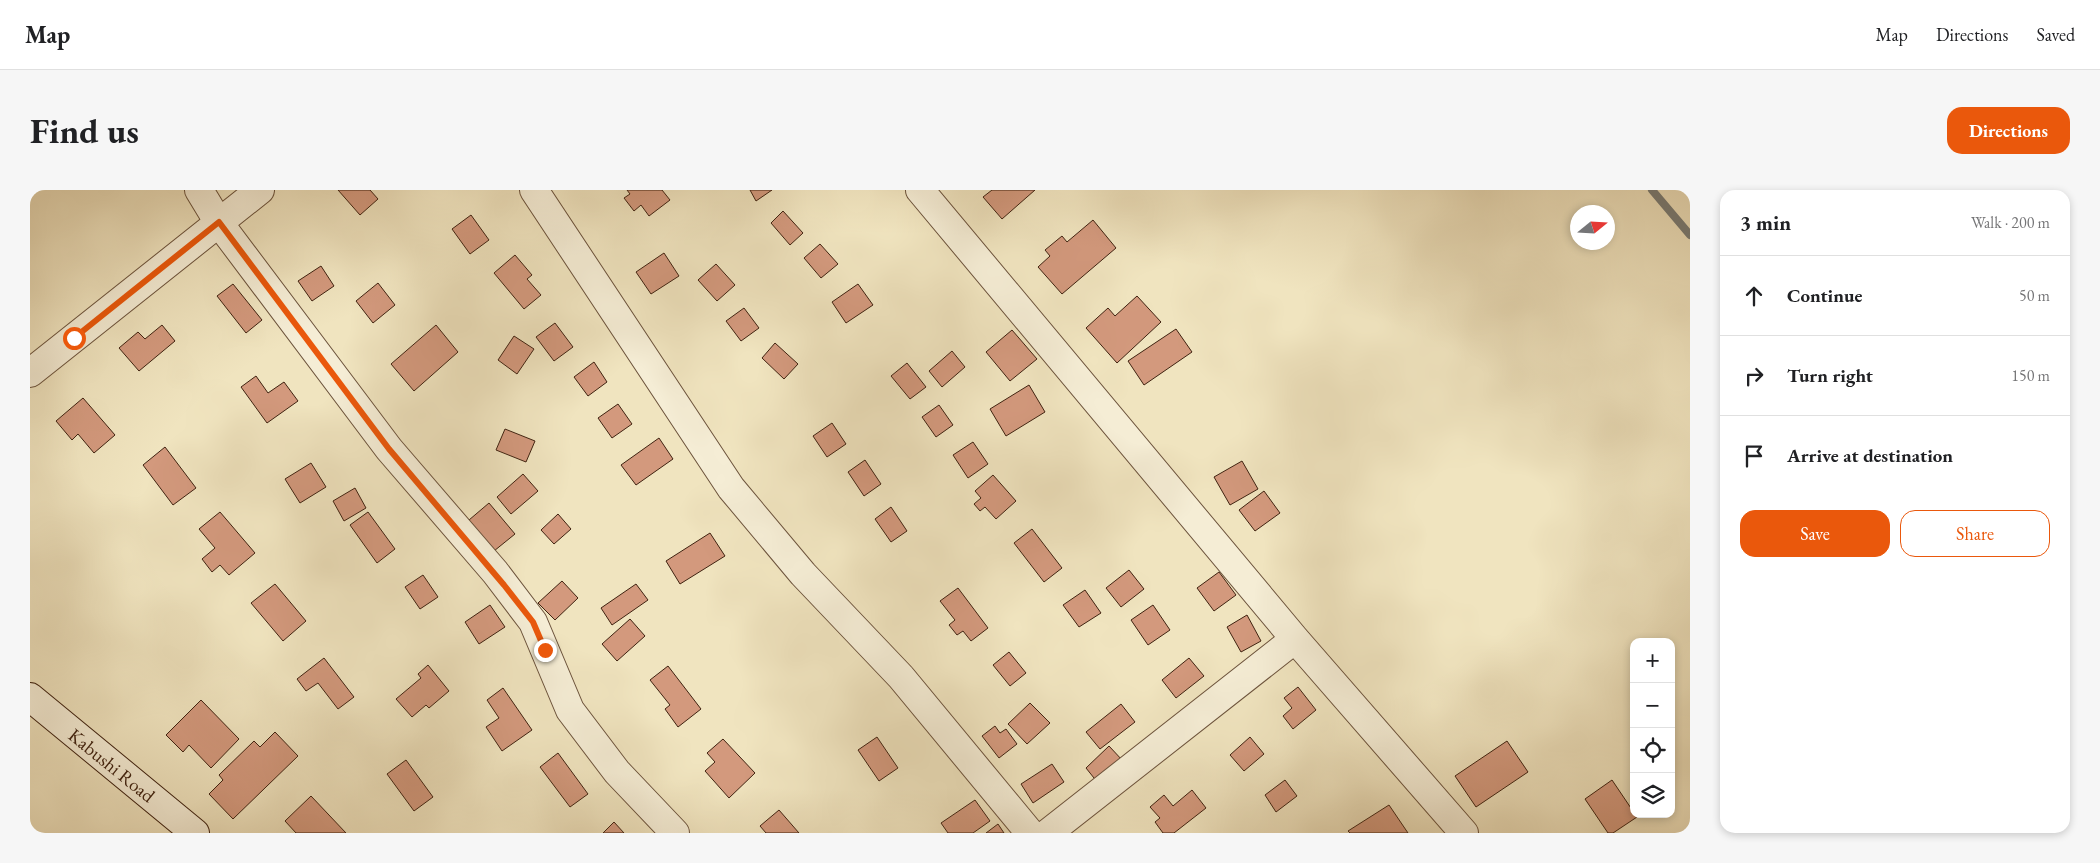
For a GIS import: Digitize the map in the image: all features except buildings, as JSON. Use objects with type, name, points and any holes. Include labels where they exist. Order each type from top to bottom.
[{"type":"street","points":[[199,190],[219,222],[389,449],[495,572],[533,622],[570,710],[617,772],[675,833]]},
{"type":"street","points":[[30,373],[260,190]]},
{"type":"street","points":[[534,190],[731,488],[803,574],[901,677],[1030,833]]},
{"type":"street","points":[[920,190],[1295,638],[1464,833]]},
{"type":"street","points":[[1048,833],[1295,638]]},
{"type":"street","name":"Kabushi Road","points":[[30,697],[194,833]]},
{"type":"waterway","points":[[1652,190],[1690,235]]},
{"type":"route","points":[[74,338],[219,222],[389,449],[495,572],[533,622],[545,650]]}]
